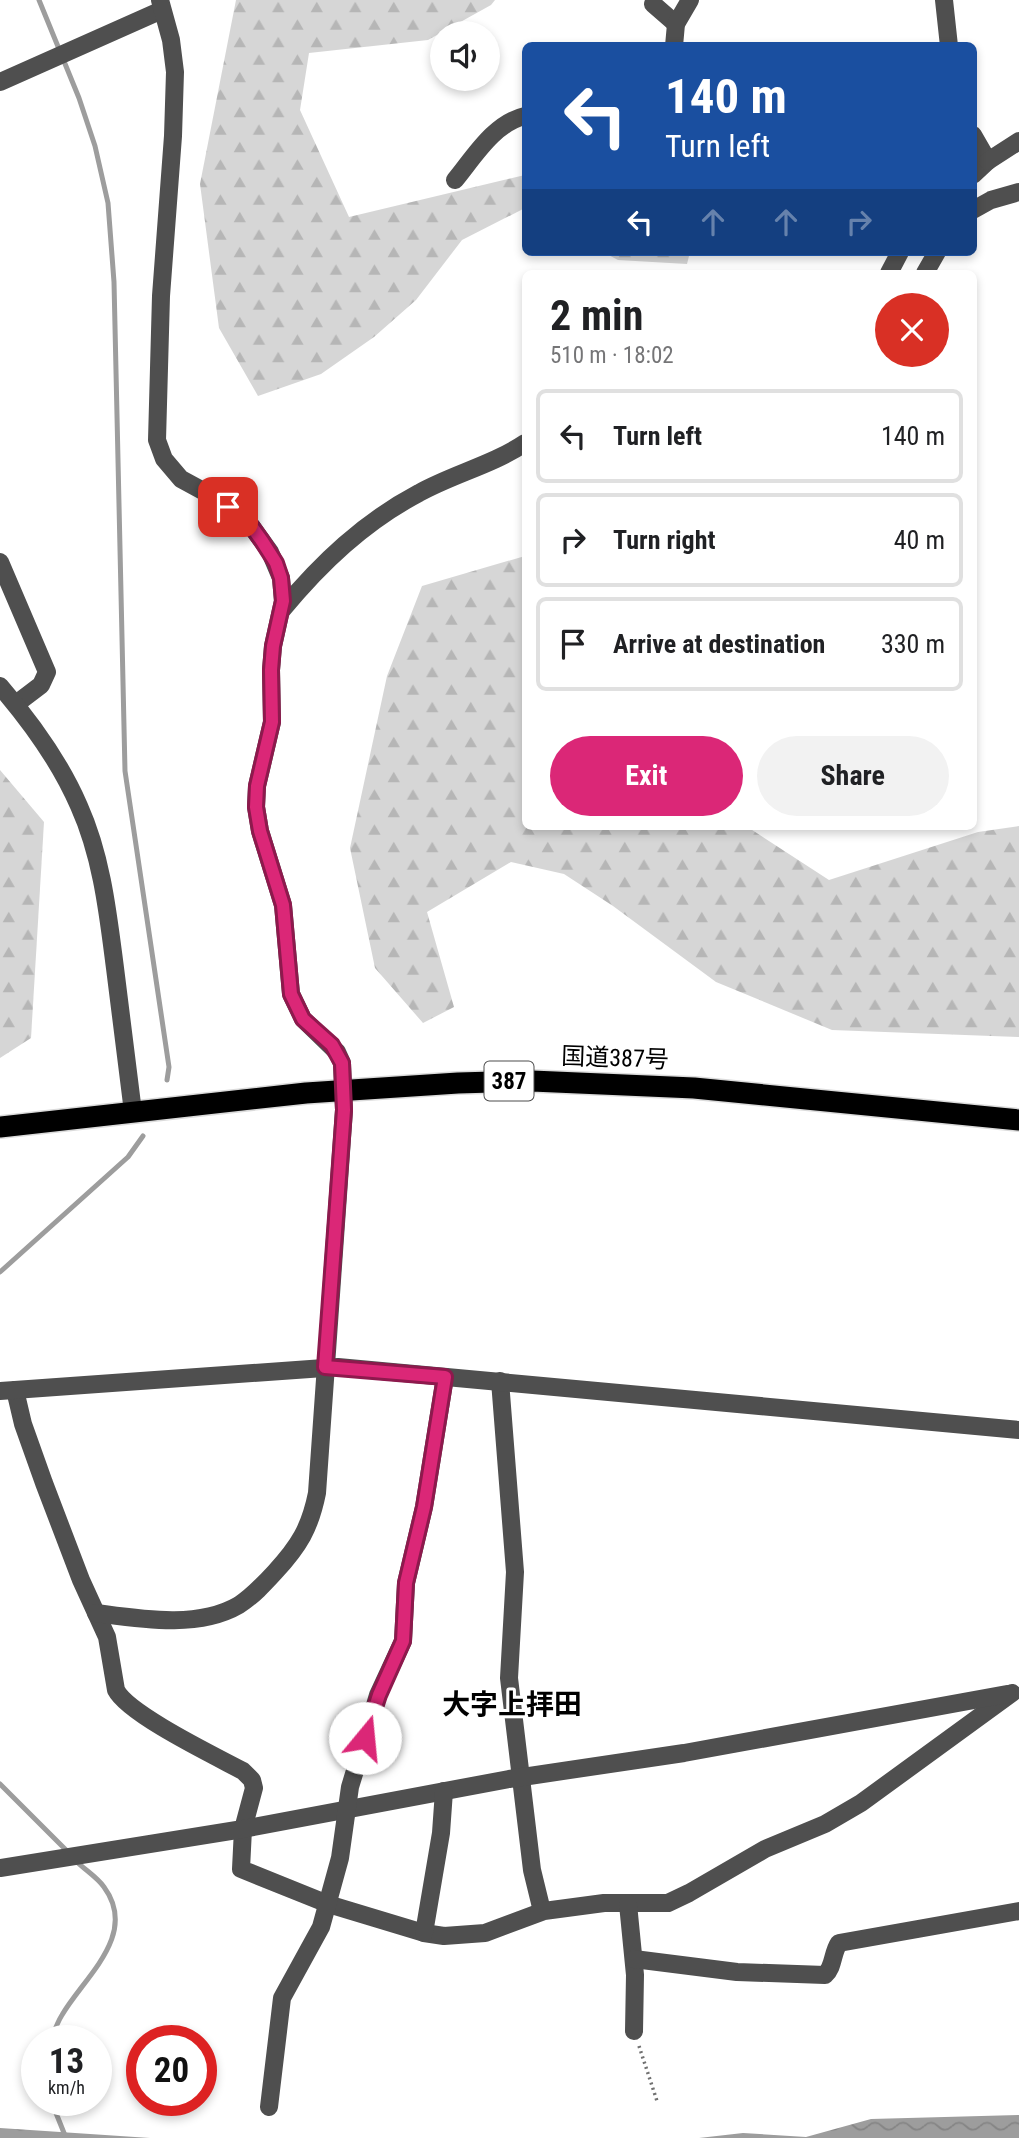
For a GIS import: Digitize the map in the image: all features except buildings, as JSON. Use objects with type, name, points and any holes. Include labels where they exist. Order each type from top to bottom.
[{"type":"highway","name":"国道387号","points":[[0,1127],[344,1090],[492,1082],[600,1083],[694,1088],[1019,1120]]},
{"type":"street","points":[[674,42],[676,24],[690,0]]},
{"type":"street","points":[[944,0],[949,42]]},
{"type":"street","points":[[653,4],[676,24]]},
{"type":"street","points":[[0,82],[161,5],[171,40],[175,72],[161,296],[157,440],[164,459],[181,480],[216,498],[252,527],[270,552],[281,578],[282,610],[273,646],[272,722],[257,786],[256,807],[260,831],[283,905],[291,994],[303,1019],[337,1052],[342,1063],[344,1090],[317,1493],[313,1512],[295,1550],[258,1590],[230,1610],[173,1621],[96,1613]]},
{"type":"street","points":[[455,180],[497,131],[513,119],[522,117]]},
{"type":"street","points":[[977,171],[1019,141]]},
{"type":"street","points":[[977,142],[988,161]]},
{"type":"street","points":[[977,208],[991,200],[1019,192]]},
{"type":"street","points":[[282,610],[306,580],[378,516],[421,492],[522,445]]},
{"type":"street","points":[[0,562],[47,672],[41,685],[16,705]]},
{"type":"street","points":[[0,686],[49,751],[68,783],[92,842],[109,923],[133,1112]]},
{"type":"street","points":[[1015,1692],[861,1803],[825,1824],[765,1849],[679,1899],[656,1904],[594,1904],[542,1911],[485,1933],[457,1936],[424,1933],[328,1904],[244,1872],[240,1865],[243,1829],[254,1788],[253,1780],[243,1771],[124,1702],[116,1689],[107,1637],[81,1580],[23,1424],[7,1390],[325,1367],[1019,1430]]},
{"type":"street","points":[[270,2107],[282,1998],[316,1937],[328,1904],[340,1858],[350,1787],[372,1713],[403,1641],[406,1583],[424,1507],[445,1377]]},
{"type":"street","points":[[500,1381],[514,1549],[509,1678],[532,1870],[542,1911]]},
{"type":"street","points":[[0,1868],[243,1829],[519,1778],[684,1753],[1015,1692]]},
{"type":"street","points":[[424,1933],[437,1864],[444,1791]]},
{"type":"street","points":[[628,1904],[634,1959],[634,2031]]},
{"type":"street","points":[[634,1959],[737,1972],[825,1975],[830,1970],[834,1950],[839,1943],[1019,1911]]},
{"type":"path","points":[[634,2031],[657,2101]]},
{"type":"green space","points":[[236,0],[495,0],[462,21],[430,21],[428,40],[309,53],[300,110],[349,217],[522,176],[522,210],[462,240],[416,300],[374,337],[321,374],[258,396],[219,328],[200,184]]},
{"type":"green space","points":[[610,256],[689,256],[687,264],[618,260]]},
{"type":"green space","points":[[522,557],[522,830],[752,830],[829,880],[978,832],[1019,826],[1019,1037],[832,1030],[716,982],[613,906],[564,874],[511,862],[427,912],[454,1007],[423,1023],[375,968],[350,848],[387,676],[422,586]]},
{"type":"green space","points":[[0,770],[44,822],[31,1038],[0,1058]]},
{"type":"water","points":[[1019,2115],[1019,2138],[699,2138],[743,2133],[806,2137],[871,2119]]},
{"type":"water","points":[[0,2128],[150,2138],[0,2138]]},
{"type":"waterway","points":[[39,0],[79,98],[95,146],[108,203],[114,282],[125,771],[169,1067],[167,1080]]},
{"type":"waterway","points":[[0,1272],[128,1157],[143,1136]]},
{"type":"waterway","points":[[0,1784],[70,1854]]},
{"type":"waterway","points":[[57,2025],[104,1955],[112,1939],[115,1922],[113,1905],[104,1887],[76,1861]]},
{"type":"waterway","points":[[57,2116],[66,2138]]},
{"type":"district","name":"大字上拝田","points":[[512,1704]]},
{"type":"route","points":[[228,507],[252,527],[270,552],[281,578],[283,601],[273,646],[271,670],[272,722],[257,786],[256,807],[260,831],[283,905],[291,994],[303,1019],[332,1045],[342,1063],[344,1110],[325,1367],[445,1377],[424,1507],[404,1594],[403,1641],[379,1695],[365,1738]]}]
